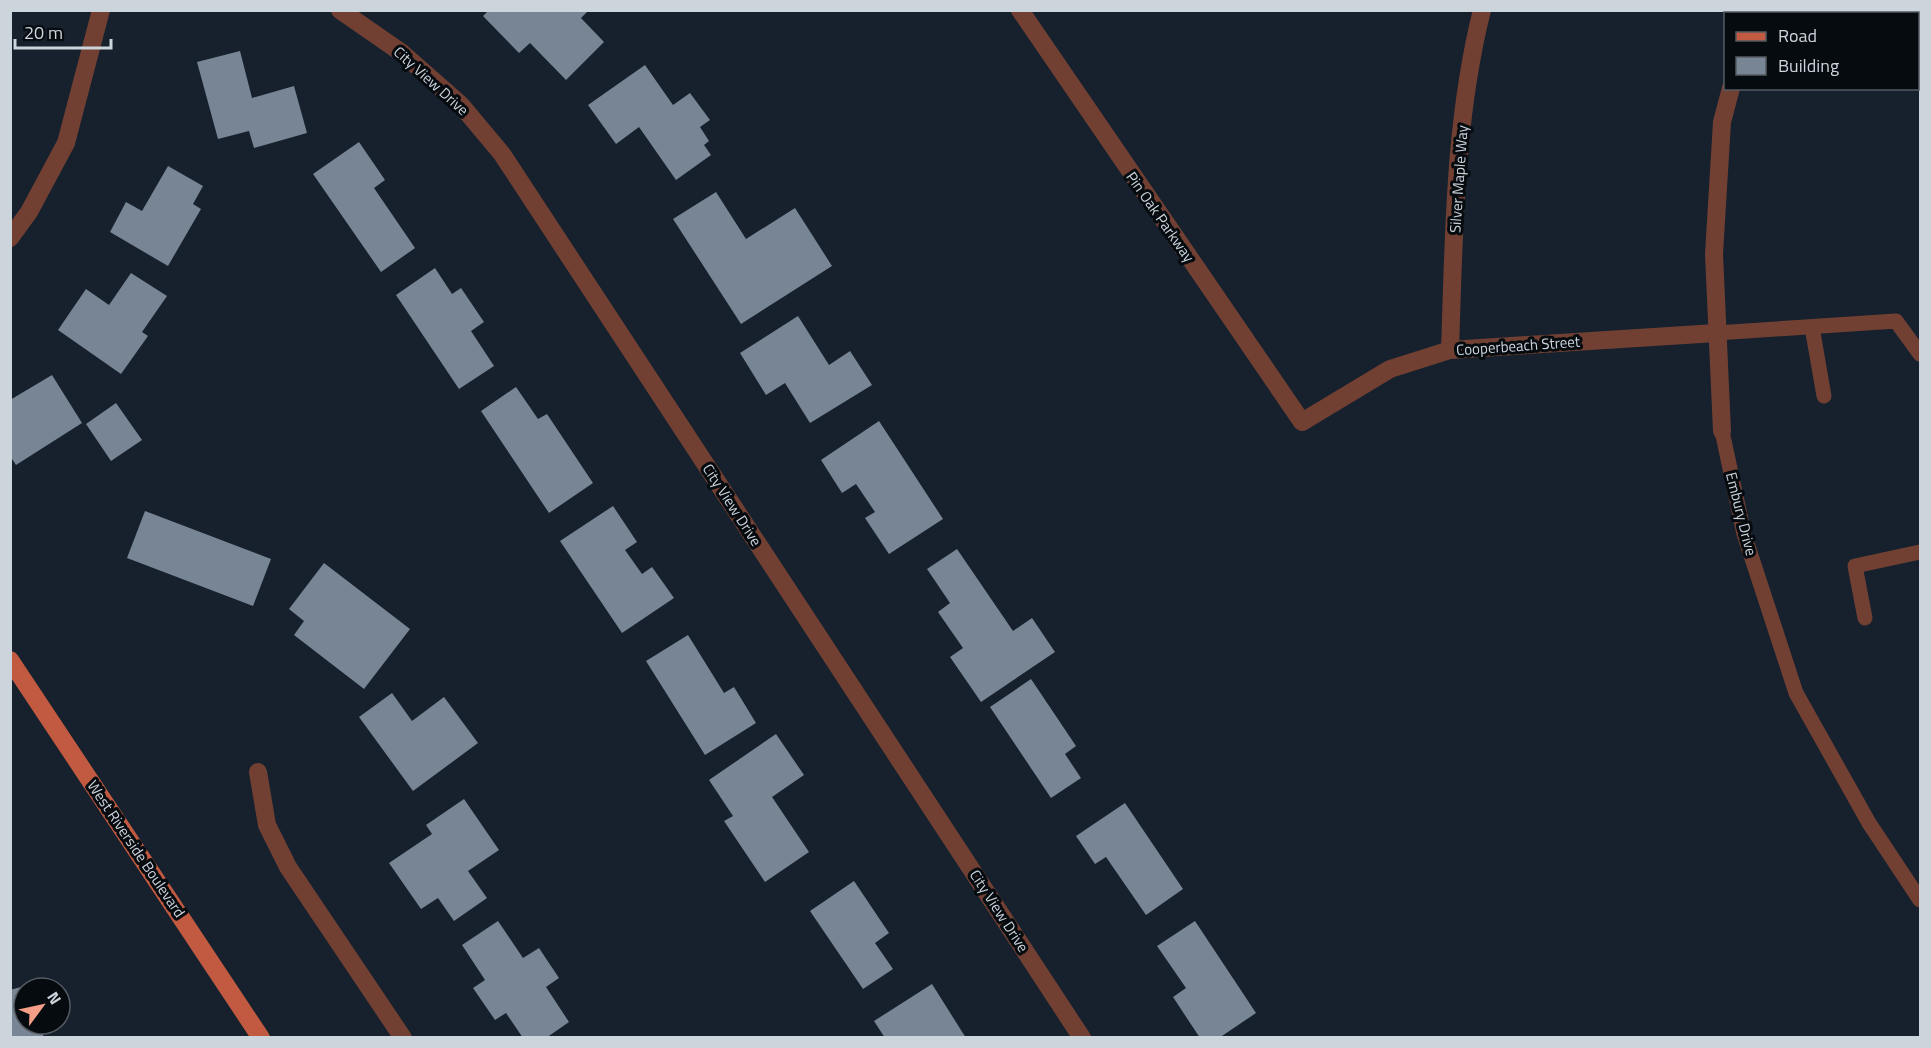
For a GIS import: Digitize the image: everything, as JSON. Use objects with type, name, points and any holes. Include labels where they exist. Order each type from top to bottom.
[{"type":"main road","name":"West Riverside Boulevard","points":[[10,660],[261,1038]]},
{"type":"street","points":[[10,238],[29,212],[66,143],[101,10]]},
{"type":"street","name":"City View Drive","points":[[340,10],[402,53],[453,98],[502,154],[1082,1038]]},
{"type":"street","name":"Pin Oak Parkway","points":[[1020,10],[1302,422]]},
{"type":"street","name":"Silver Maple Way","points":[[1450,350],[1456,184],[1469,60],[1482,10]]},
{"type":"street","name":"Embury Drive","points":[[1722,431],[1716,333],[1715,243],[1722,122],[1730,90]]},
{"type":"street","name":"Cooperbeach Street","points":[[1302,422],[1390,369],[1450,350],[1716,333]]},
{"type":"street","points":[[258,772],[267,825],[288,867],[403,1038]]},
{"type":"lane","points":[[1716,333],[1896,321],[1920,354]]},
{"type":"lane","points":[[1812,327],[1824,396]]},
{"type":"lane","name":"Embury Drive","points":[[1722,431],[1744,534],[1796,693],[1869,823],[1920,900]]},
{"type":"lane","points":[[1865,618],[1855,566],[1920,552]]},
{"type":"building","points":[[489,10],[589,10],[581,18],[604,42],[566,80],[530,43],[519,53],[483,16]]},
{"type":"building","points":[[240,51],[252,98],[294,86],[307,133],[254,148],[249,131],[218,139],[197,62]]},
{"type":"building","points":[[645,65],[673,105],[690,93],[710,120],[700,127],[709,141],[704,145],[711,155],[676,180],[639,127],[616,144],[588,105]]},
{"type":"building","points":[[359,142],[385,180],[374,188],[415,248],[381,272],[313,174]]},
{"type":"building","points":[[168,166],[203,186],[193,204],[201,209],[168,266],[110,232],[126,202],[142,211]]},
{"type":"building","points":[[716,192],[746,239],[795,208],[832,266],[741,324],[673,219]]},
{"type":"building","points":[[435,268],[452,294],[461,288],[484,322],[471,331],[494,366],[459,389],[396,295]]},
{"type":"building","points":[[131,273],[167,296],[142,332],[148,336],[121,374],[58,330],[86,289],[109,305]]},
{"type":"building","points":[[798,316],[829,365],[850,351],[872,385],[810,423],[785,383],[766,395],[740,353]]},
{"type":"building","points":[[52,375],[82,423],[16,465],[10,456],[10,400]]},
{"type":"building","points":[[516,387],[538,419],[547,414],[593,483],[549,513],[481,411]]},
{"type":"building","points":[[116,403],[142,440],[111,461],[86,424]]},
{"type":"building","points":[[879,421],[943,519],[889,554],[865,518],[875,512],[856,484],[842,493],[821,460]]},
{"type":"building","points":[[613,506],[637,542],[625,550],[642,574],[652,567],[674,598],[622,633],[560,541]]},
{"type":"building","points":[[145,511],[271,559],[253,606],[127,558]]},
{"type":"building","points":[[957,549],[1013,631],[1032,618],[1055,652],[981,702],[950,657],[963,648],[938,612],[950,603],[927,569]]},
{"type":"building","points":[[324,563],[410,629],[364,689],[294,635],[304,621],[289,609]]},
{"type":"building","points":[[688,635],[724,693],[734,687],[756,723],[705,755],[646,661]]},
{"type":"building","points":[[1031,679],[1076,746],[1065,754],[1081,778],[1051,798],[990,707]]},
{"type":"building","points":[[392,693],[412,721],[444,697],[478,743],[413,791],[359,717]]},
{"type":"building","points":[[776,734],[804,775],[772,797],[809,852],[765,882],[724,821],[733,816],[709,780]]},
{"type":"building","points":[[464,799],[499,850],[468,871],[487,898],[454,921],[438,898],[421,909],[389,863],[432,834],[426,825]]},
{"type":"building","points":[[1125,803],[1183,889],[1146,915],[1106,857],[1095,864],[1076,836]]},
{"type":"building","points":[[854,881],[889,933],[875,943],[893,969],[863,989],[810,911]]},
{"type":"building","points":[[498,921],[523,958],[539,948],[559,978],[546,987],[569,1022],[546,1038],[523,1038],[506,1013],[495,1020],[473,988],[485,980],[462,945]]},
{"type":"building","points":[[1195,921],[1256,1013],[1219,1038],[1200,1038],[1173,997],[1186,988],[1157,946]]},
{"type":"building","points":[[932,984],[966,1038],[885,1038],[874,1021]]},
{"type":"building","points":[[12,989],[12,1036],[43,1036],[44,1038],[10,1038],[10,990]]}]
